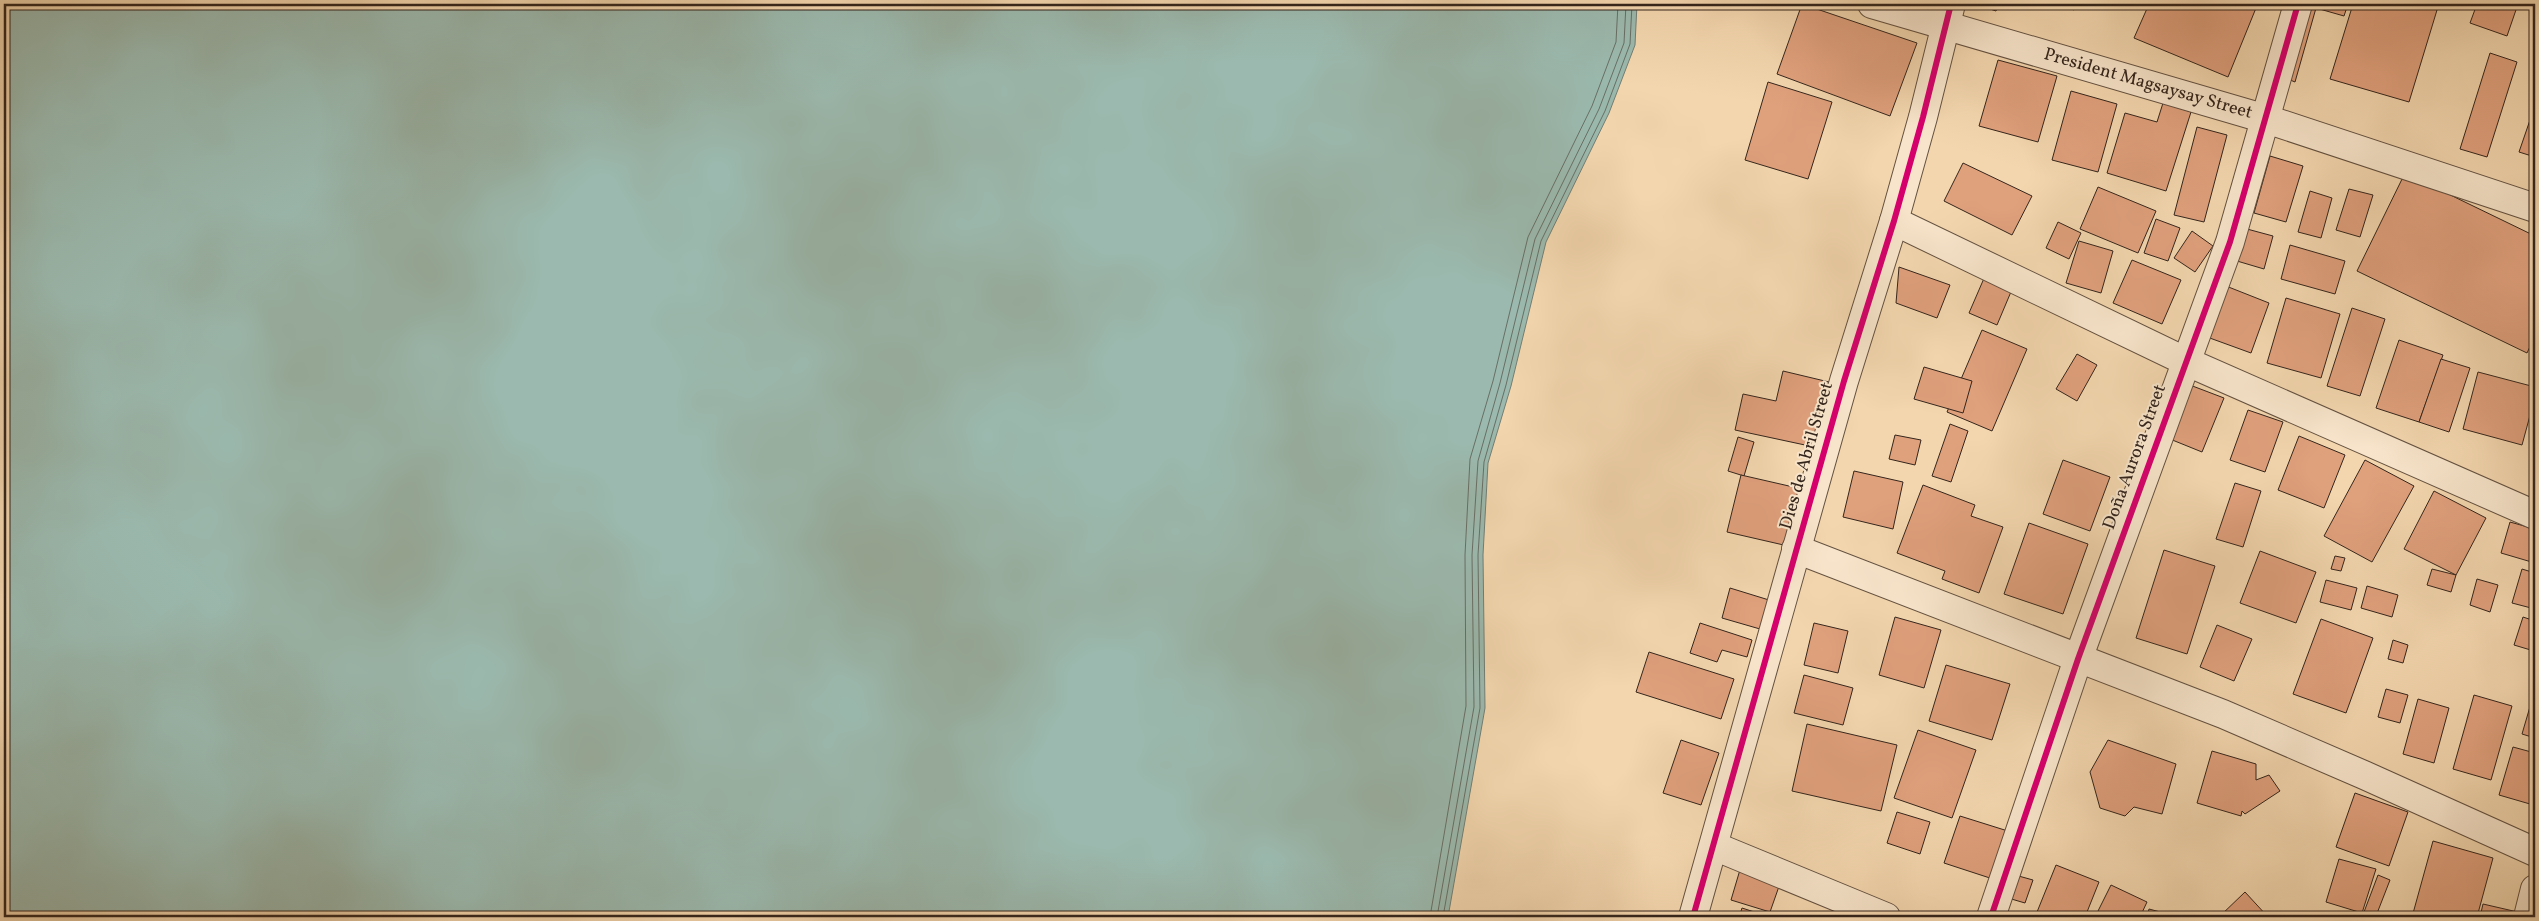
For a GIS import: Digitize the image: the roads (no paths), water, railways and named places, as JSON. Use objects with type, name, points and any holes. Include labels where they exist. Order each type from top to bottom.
[{"type":"street","name":"President Magsaysay Street","points":[[1872,4],[1948,14],[2535,208]]},
{"type":"street","name":"Doña Aurora Street","points":[[1991,917],[2078,659],[2185,361],[2230,242],[2298,4]]},
{"type":"street","name":"Dies de Abril Street","points":[[1693,917],[1844,381],[1894,221],[1948,14]]},
{"type":"street","points":[[1894,221],[2185,361],[2535,515]]},
{"type":"street","points":[[1796,549],[2223,714],[2535,852]]},
{"type":"street","points":[[1714,846],[1886,917]]},
{"type":"street","points":[[2528,917],[2535,889]]},
{"type":"water","points":[[4,4],[1637,4],[1635,45],[1609,113],[1546,242],[1511,386],[1488,463],[1483,555],[1485,708],[1448,917],[4,917]]}]
